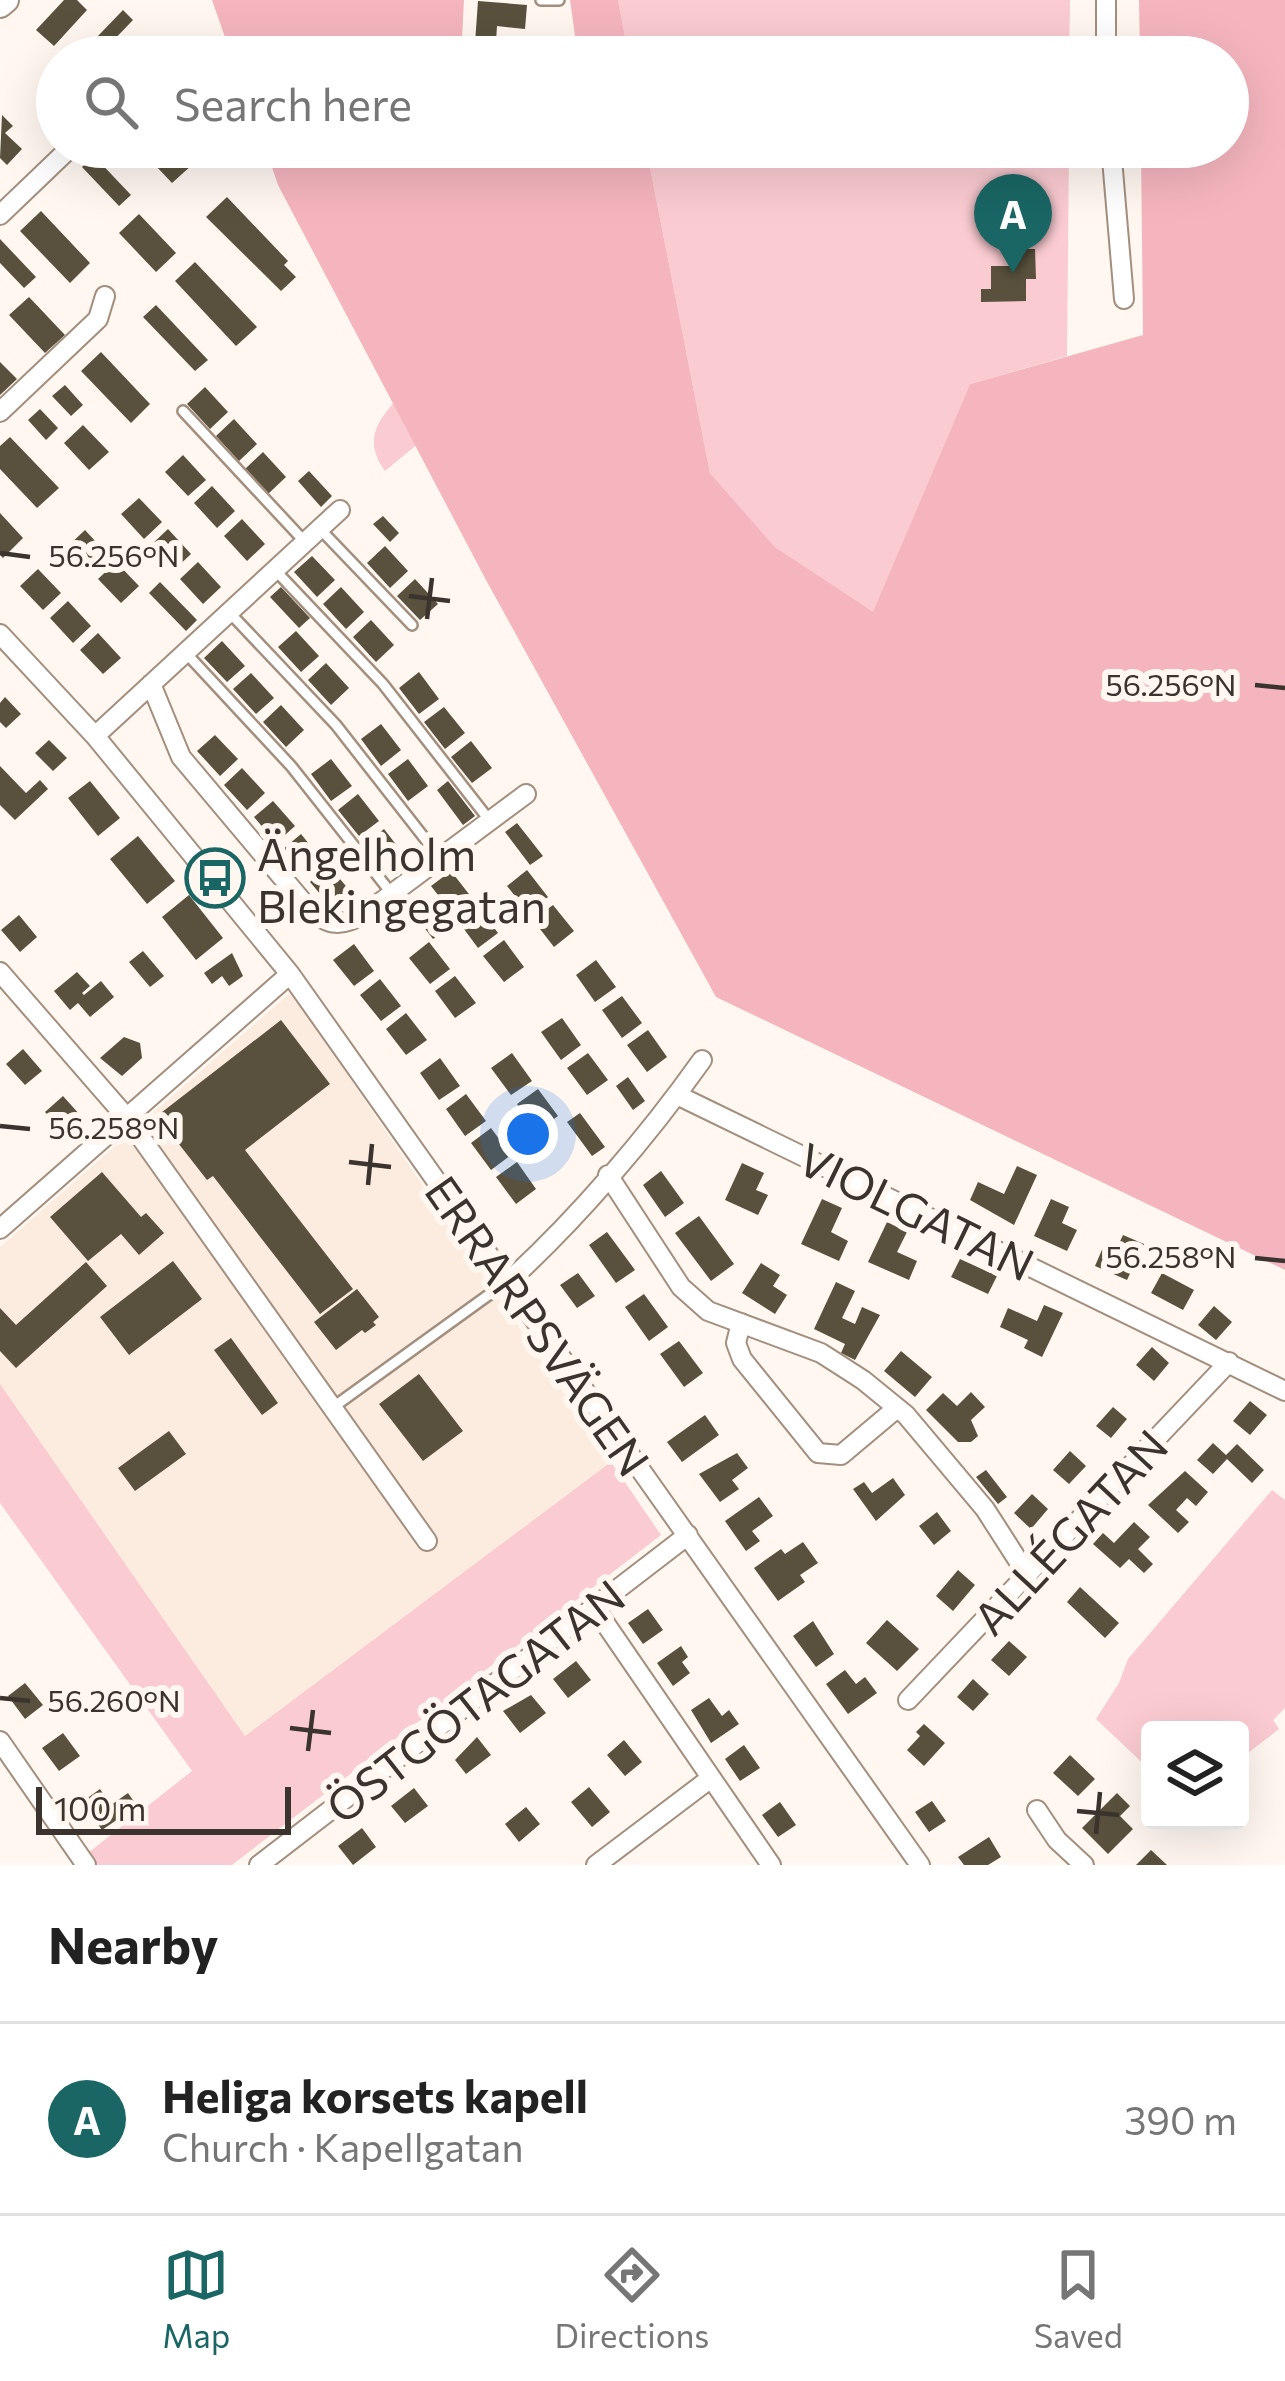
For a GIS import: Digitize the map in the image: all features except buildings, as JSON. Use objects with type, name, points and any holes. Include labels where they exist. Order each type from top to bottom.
[{"type":"street","points":[[1106,0],[1106,36]]},
{"type":"street","points":[[0,215],[49,168]]},
{"type":"street","points":[[1113,168],[1124,299]]},
{"type":"street","points":[[0,412],[98,319],[105,296]]},
{"type":"street","points":[[95,736],[340,510]]},
{"type":"street","name":"ERRARPSVÄGEN","points":[[0,634],[95,736],[290,974],[920,1865]]},
{"type":"street","points":[[152,684],[181,757],[317,916],[331,924],[346,924],[392,894],[526,794]]},
{"type":"street","points":[[0,971],[127,1118],[427,1541]]},
{"type":"street","points":[[0,1229],[290,974]]},
{"type":"street","points":[[508,1281],[539,1253],[702,1060]]},
{"type":"street","name":"VIOLGATAN","points":[[677,1095],[1285,1391]]},
{"type":"street","points":[[608,1174],[681,1287],[708,1311],[821,1353],[897,1408],[962,1479],[1028,1576]]},
{"type":"street","points":[[741,1323],[736,1342],[742,1359],[818,1453],[841,1455],[897,1408]]},
{"type":"street","name":"ALLÉGATAN","points":[[908,1700],[1229,1362]]},
{"type":"street","name":"ÖSTGÖTAGATAN","points":[[259,1865],[688,1535]]},
{"type":"street","points":[[594,1607],[771,1865]]},
{"type":"street","points":[[0,1741],[86,1865]]},
{"type":"street","points":[[596,1865],[711,1778]]},
{"type":"street","points":[[1037,1810],[1057,1840],[1084,1865]]},
{"type":"lane","points":[[541,0],[560,0]]},
{"type":"lane","points":[[183,411],[412,625]]},
{"type":"lane","points":[[275,570],[383,683],[490,821]]},
{"type":"lane","points":[[229,612],[336,725],[440,858]]},
{"type":"lane","points":[[185,652],[290,766],[392,894]]},
{"type":"lane","points":[[332,1408],[508,1281]]},
{"type":"shaded area","points":[[212,0],[464,0],[462,36],[225,36]]},
{"type":"shaded area","points":[[570,0],[618,0],[625,36],[575,36]]},
{"type":"shaded area","points":[[618,0],[1070,0],[1069,36],[625,36]]},
{"type":"shaded area","points":[[1139,0],[1285,0],[1285,1270],[716,997],[486,580],[272,168],[650,168],[710,473],[775,547],[873,612],[970,384],[1143,335],[1141,168],[1249,168],[1249,36],[1140,36]]},
{"type":"shaded area","points":[[650,168],[1069,168],[1067,356],[970,384],[873,613],[775,547],[710,473]]},
{"type":"shaded area","points":[[395,401],[420,442],[385,471],[375,452],[375,434]]},
{"type":"shaded area","points":[[291,992],[611,1462],[245,1736],[0,1384],[0,1247]]},
{"type":"shaded area","points":[[0,1384],[245,1736],[611,1462],[661,1535],[232,1865],[98,1865],[88,1853],[192,1771],[0,1503]]},
{"type":"shaded area","points":[[1272,1490],[1285,1500],[1285,1708],[1273,1720],[1279,1729],[1249,1752],[1249,1721],[1141,1721],[1141,1762],[1096,1719],[1128,1659]]},
{"type":"place","name":"Heliga korsets kapell","points":[[1013,273]]},
{"type":"place","name":"Ängelholm Blekingegatan","points":[[215,878]]}]
